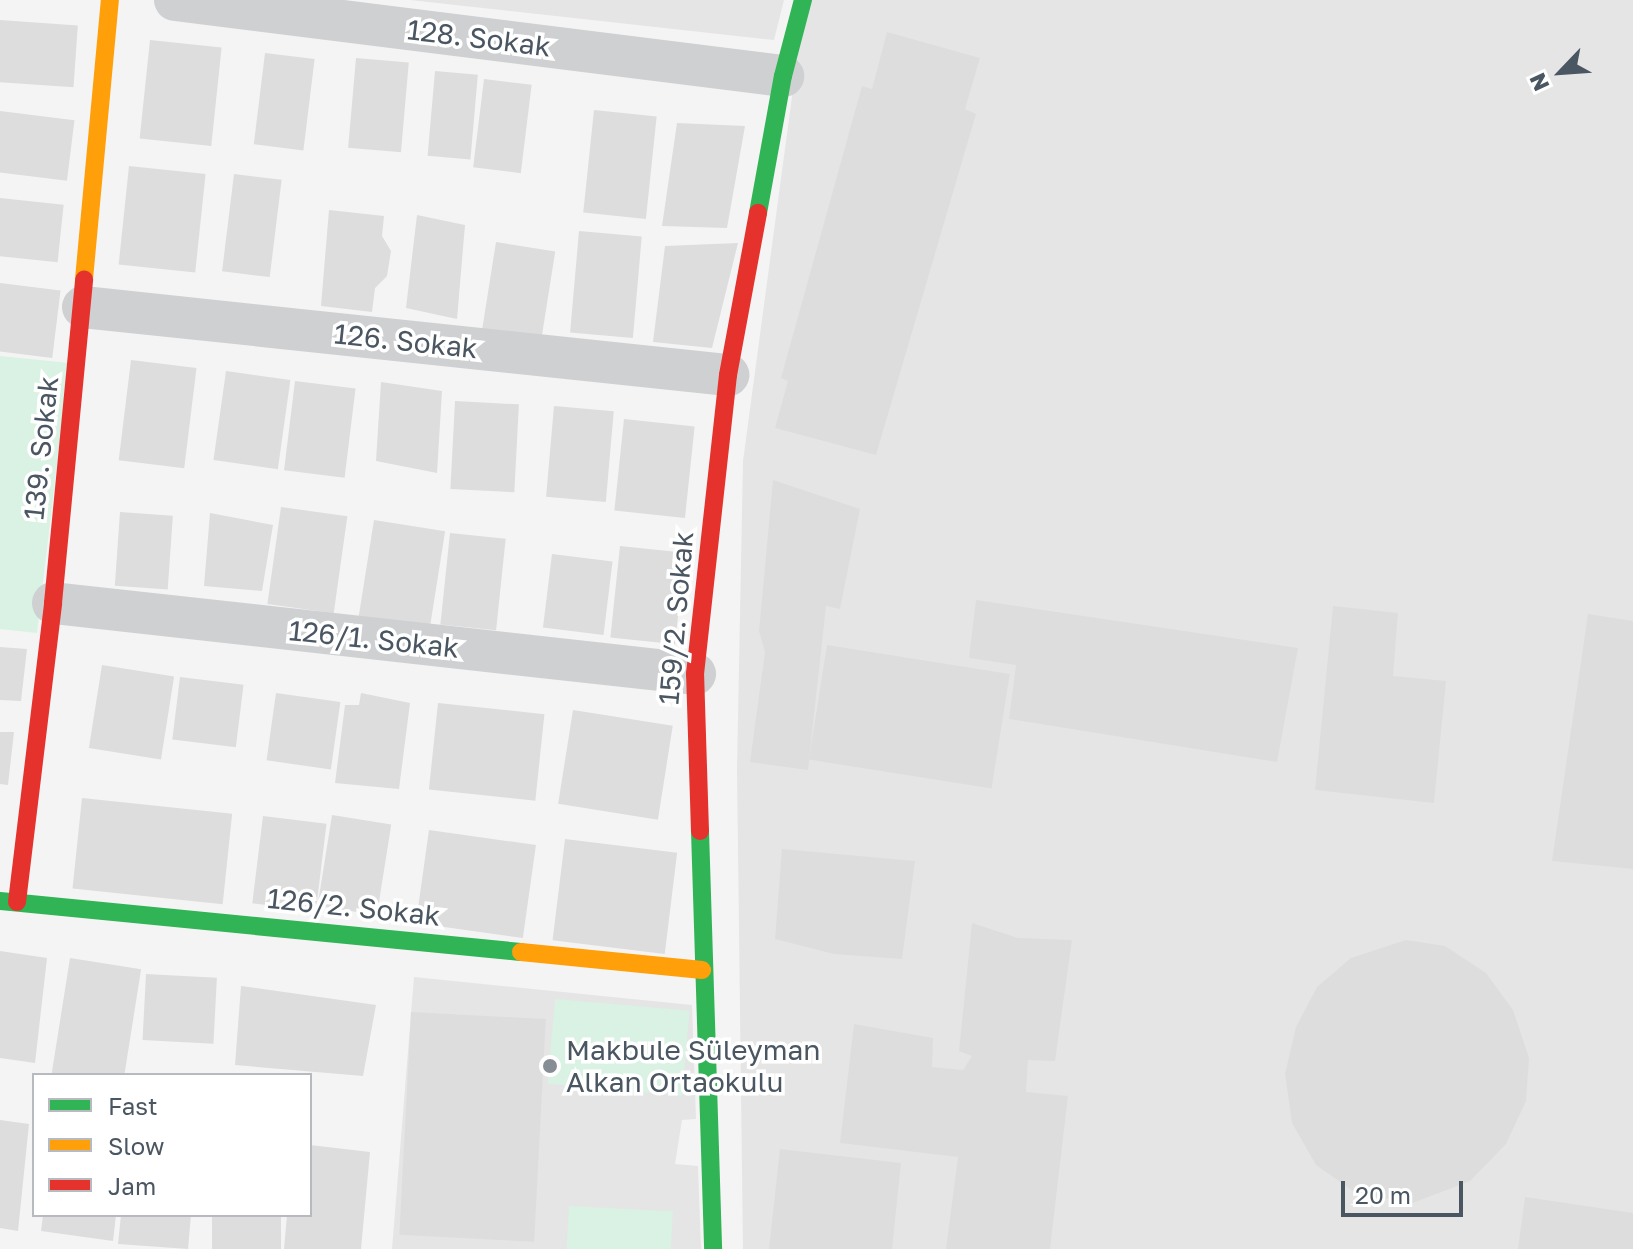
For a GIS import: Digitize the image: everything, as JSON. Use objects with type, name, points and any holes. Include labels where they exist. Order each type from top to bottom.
[{"type":"street","name":"139. Sokak","points":[[9,901],[53,603],[110,0]]},
{"type":"street","name":"128. Sokak","points":[[175,0],[783,76]]},
{"type":"street","name":"159/2. Sokak","points":[[713,1249],[695,674],[728,375],[783,76],[803,0]]},
{"type":"street","name":"126. Sokak","points":[[83,307],[728,375]]},
{"type":"street","name":"126/1. Sokak","points":[[53,603],[695,674]]},
{"type":"street","name":"126/2. Sokak","points":[[9,901],[702,970]]},
{"type":"shaded area","points":[[410,0],[784,0],[774,40]]},
{"type":"shaded area","points":[[805,0],[1633,0],[1633,1249],[743,1249],[737,770],[743,461]]},
{"type":"shaded area","name":"Makbule Süleyman Alkan Ortaokulu","points":[[414,977],[692,1005],[696,1119],[682,1120],[675,1164],[698,1166],[701,1249],[392,1249]]},
{"type":"green space","points":[[0,356],[69,363],[37,633],[0,629]]},
{"type":"green space","points":[[555,999],[689,1011],[682,1095],[548,1084]]},
{"type":"green space","points":[[569,1206],[673,1211],[671,1249],[567,1249]]},
{"type":"building","points":[[0,20],[78,25],[73,87],[0,82]]},
{"type":"building","points":[[887,32],[980,58],[965,109],[976,114],[876,455],[775,428],[788,381],[781,378],[862,86],[872,89]]},
{"type":"building","points":[[150,40],[222,48],[211,146],[140,138]]},
{"type":"building","points":[[265,53],[315,59],[303,150],[254,144]]},
{"type":"building","points":[[356,58],[409,63],[401,152],[348,148]]},
{"type":"building","points":[[435,71],[478,75],[470,159],[428,156]]},
{"type":"building","points":[[484,79],[532,85],[521,173],[473,167]]},
{"type":"building","points":[[594,110],[657,117],[646,219],[583,212]]},
{"type":"building","points":[[0,111],[74,120],[67,181],[0,172]]},
{"type":"building","points":[[677,123],[745,126],[727,228],[662,226]]},
{"type":"building","points":[[129,166],[206,174],[195,273],[119,264]]},
{"type":"building","points":[[234,174],[282,180],[270,277],[222,271]]},
{"type":"building","points":[[0,198],[64,205],[58,262],[0,256]]},
{"type":"building","points":[[329,210],[384,216],[382,236],[391,251],[387,276],[375,288],[372,312],[321,306]]},
{"type":"building","points":[[417,215],[465,225],[457,319],[406,308]]},
{"type":"building","points":[[579,231],[642,236],[633,338],[570,333]]},
{"type":"building","points":[[496,242],[555,251],[541,341],[482,332]]},
{"type":"building","points":[[738,243],[712,348],[653,342],[665,246]]},
{"type":"building","points":[[0,283],[61,290],[52,358],[0,352]]},
{"type":"building","points":[[131,360],[197,368],[184,468],[119,460]]},
{"type":"building","points":[[226,371],[290,380],[278,469],[213,460]]},
{"type":"building","points":[[295,381],[356,388],[345,478],[284,470]]},
{"type":"building","points":[[381,382],[442,391],[437,473],[376,461]]},
{"type":"building","points":[[455,401],[519,404],[514,492],[450,489]]},
{"type":"building","points":[[554,406],[614,411],[606,502],[546,497]]},
{"type":"building","points":[[624,419],[695,426],[685,518],[614,510]]},
{"type":"building","points":[[773,480],[860,509],[840,609],[826,606],[808,770],[750,762],[765,652],[759,631]]},
{"type":"building","points":[[281,507],[347,516],[334,613],[267,604]]},
{"type":"building","points":[[120,512],[173,516],[168,590],[115,586]]},
{"type":"building","points":[[210,513],[273,525],[262,591],[204,586]]},
{"type":"building","points":[[374,520],[445,531],[430,628],[359,617]]},
{"type":"building","points":[[450,533],[506,539],[496,630],[440,624]]},
{"type":"building","points":[[620,546],[685,553],[675,644],[610,637]]},
{"type":"building","points":[[552,554],[613,561],[604,635],[543,627]]},
{"type":"building","points":[[976,600],[1298,648],[1277,762],[1009,719],[1016,665],[969,658]]},
{"type":"building","points":[[1333,606],[1398,613],[1393,676],[1446,681],[1434,803],[1315,790]]},
{"type":"building","points":[[1588,614],[1633,621],[1633,869],[1552,861]]},
{"type":"building","points":[[827,645],[1010,674],[992,789],[809,760]]},
{"type":"building","points":[[0,647],[27,649],[21,701],[0,700]]},
{"type":"building","points":[[102,665],[174,676],[161,759],[89,748]]},
{"type":"building","points":[[180,677],[244,685],[236,747],[172,740]]},
{"type":"building","points":[[276,693],[340,702],[331,769],[267,760]]},
{"type":"building","points":[[361,693],[410,703],[399,789],[335,783],[345,705],[359,705]]},
{"type":"building","points":[[438,703],[544,714],[535,801],[429,790]]},
{"type":"building","points":[[573,710],[673,726],[658,820],[558,804]]},
{"type":"building","points":[[0,732],[14,732],[8,785],[0,784]]},
{"type":"building","points":[[82,798],[232,814],[223,904],[72,889]]},
{"type":"building","points":[[332,815],[391,824],[377,915],[318,906]]},
{"type":"building","points":[[263,816],[327,824],[316,911],[252,903]]},
{"type":"building","points":[[429,830],[536,845],[523,938],[416,923]]},
{"type":"building","points":[[565,839],[677,853],[665,954],[553,940]]},
{"type":"building","points":[[782,849],[915,861],[902,959],[834,954],[775,939]]},
{"type":"building","points":[[972,923],[1018,938],[1072,940],[1055,1061],[1028,1060],[1026,1092],[1068,1096],[1050,1249],[946,1249],[958,1157],[840,1143],[854,1024],[933,1038],[932,1067],[963,1070],[972,1056],[959,1051]]},
{"type":"building","points":[[1406,940],[1445,946],[1486,973],[1513,1010],[1529,1058],[1526,1101],[1506,1144],[1470,1181],[1410,1204],[1353,1191],[1316,1165],[1292,1123],[1285,1074],[1296,1027],[1317,987],[1351,958]]},
{"type":"building","points":[[0,951],[47,958],[35,1063],[0,1058]]},
{"type":"building","points":[[70,958],[141,969],[125,1073],[52,1073]]},
{"type":"building","points":[[146,974],[217,978],[213,1044],[143,1040]]},
{"type":"building","points":[[241,986],[376,1005],[363,1076],[235,1065]]},
{"type":"building","points":[[411,1012],[546,1019],[534,1242],[399,1235]]},
{"type":"building","points":[[0,1120],[29,1124],[18,1231],[0,1228]]},
{"type":"building","points":[[312,1145],[370,1152],[361,1249],[284,1249],[287,1217],[312,1217]]},
{"type":"building","points":[[780,1149],[901,1163],[892,1249],[769,1249]]},
{"type":"building","points":[[1525,1197],[1633,1213],[1633,1249],[1518,1249]]},
{"type":"building","points":[[43,1217],[116,1217],[113,1241],[41,1231]]},
{"type":"building","points":[[121,1217],[191,1217],[188,1249],[118,1244]]},
{"type":"building","points":[[212,1217],[281,1217],[281,1249],[212,1249]]},
{"type":"traffic: fast","points":[[758,213],[783,76],[803,0]]},
{"type":"traffic: fast","points":[[700,831],[713,1249]]},
{"type":"traffic: fast","points":[[0,901],[521,952]]},
{"type":"traffic: slow","points":[[84,279],[110,0]]},
{"type":"traffic: slow","points":[[521,952],[702,970]]},
{"type":"traffic: jam","points":[[700,831],[695,674],[728,375],[758,213]]},
{"type":"traffic: jam","points":[[17,902],[53,603],[84,279]]},
{"type":"place","name":"Makbule Süleyman Alkan Ortaokulu","points":[[550,1066]]}]
